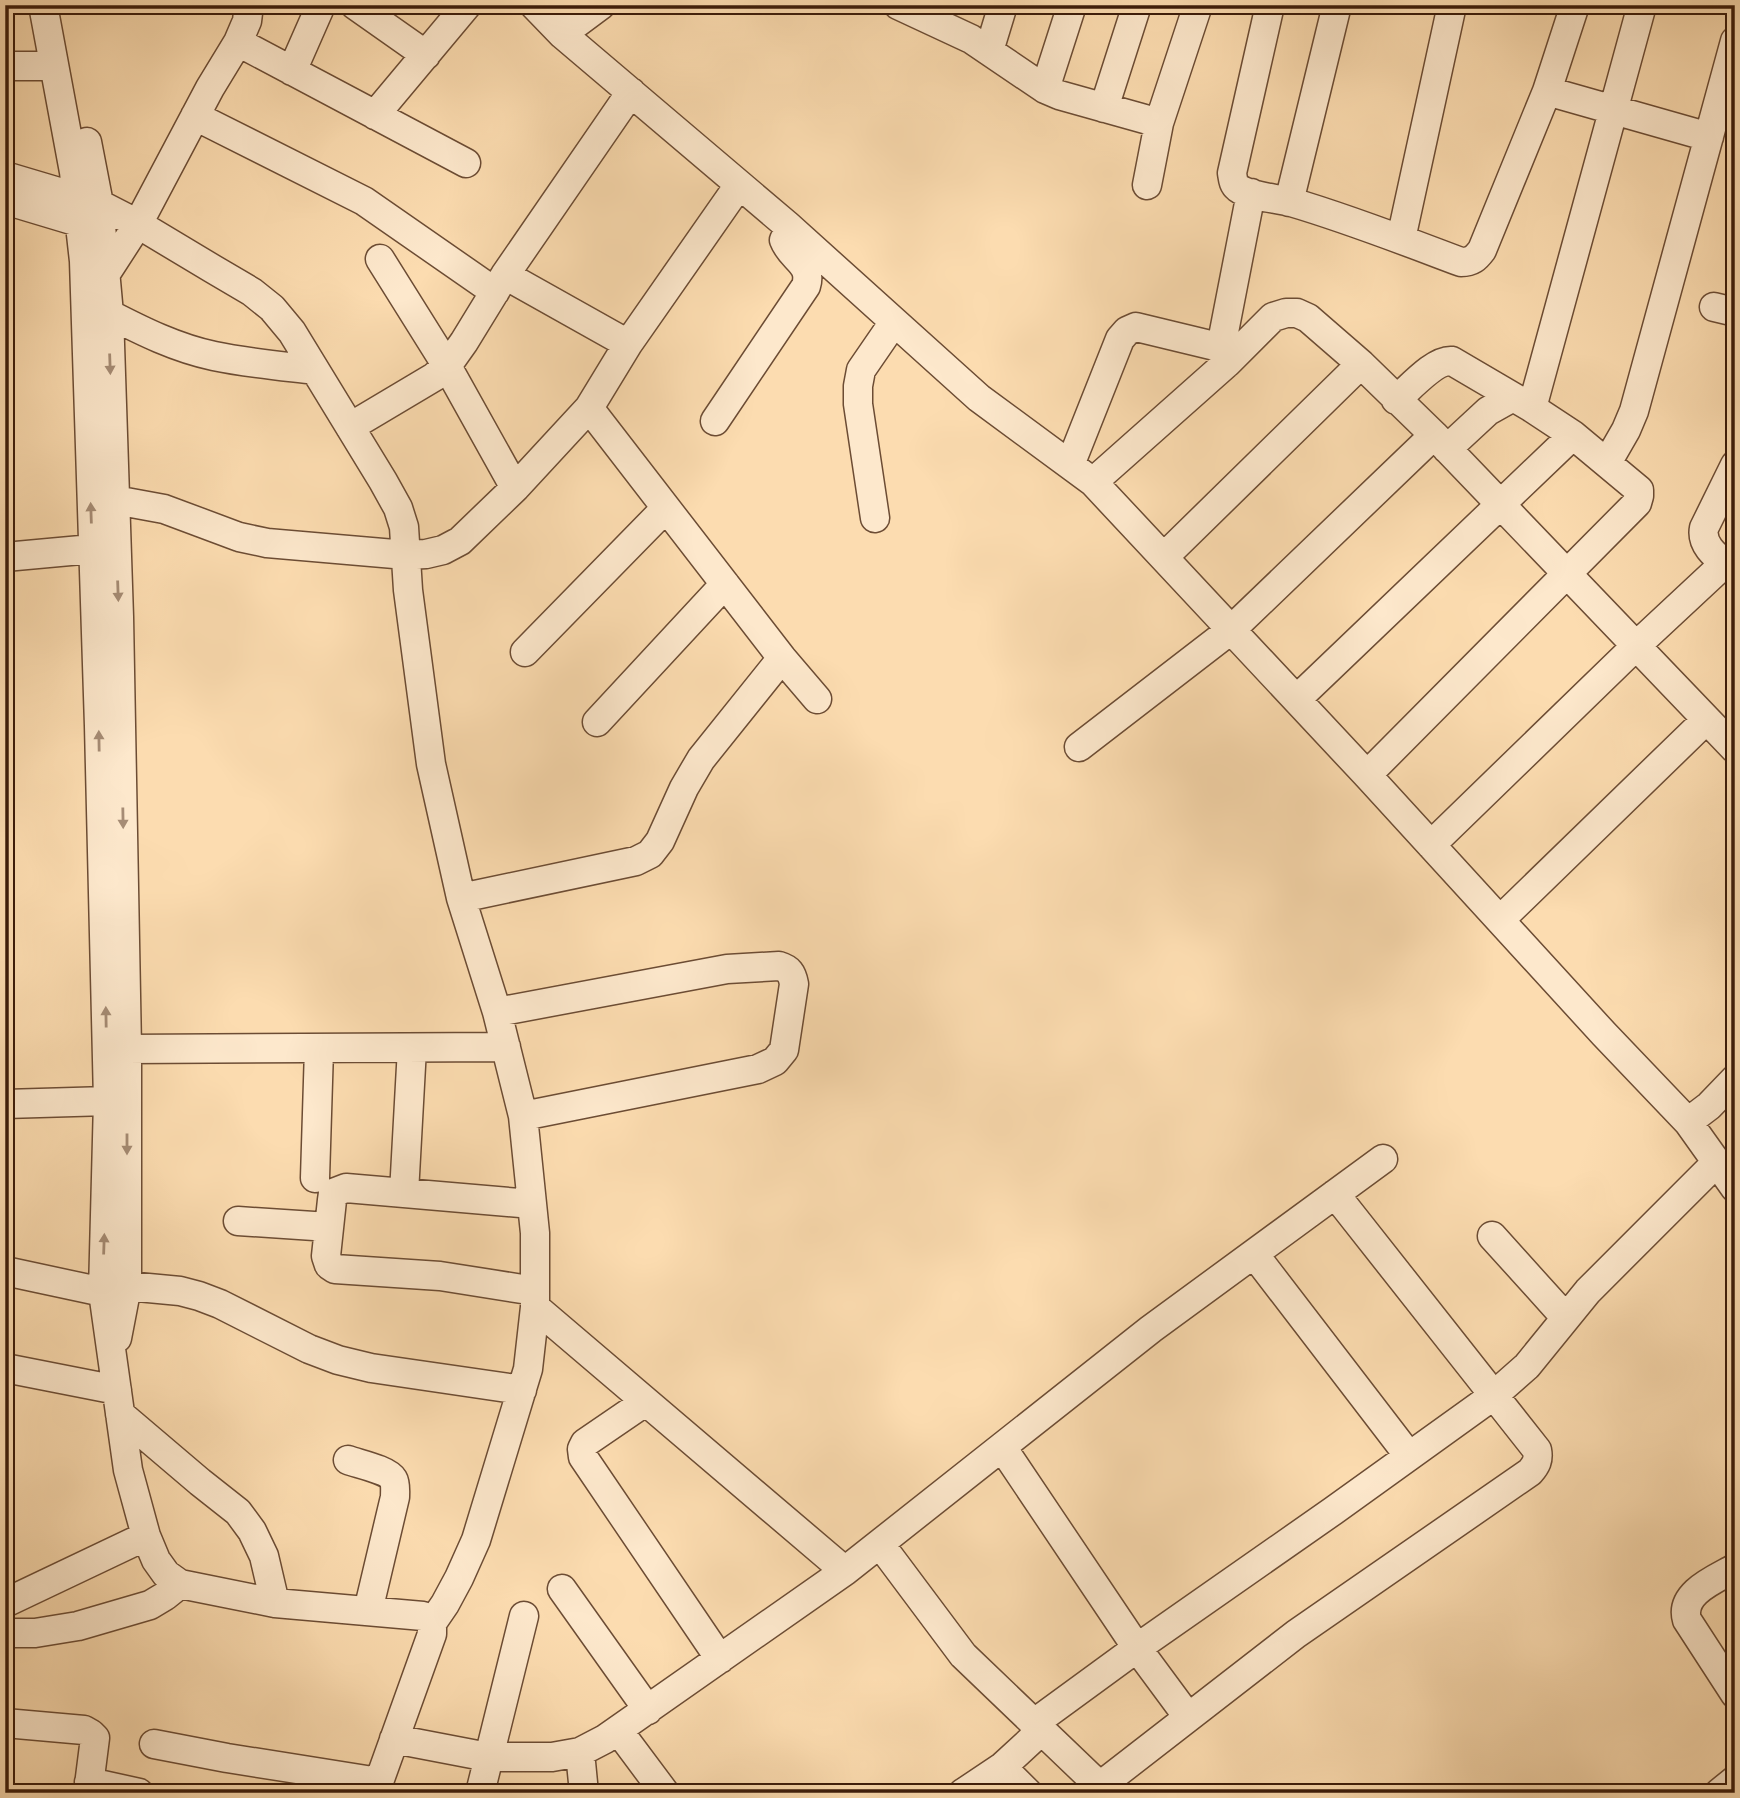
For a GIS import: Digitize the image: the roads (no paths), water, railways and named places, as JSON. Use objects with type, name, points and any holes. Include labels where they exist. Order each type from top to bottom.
[{"type":"street","points":[[43,5],[54,66],[105,275],[109,314],[119,617],[127,1049],[113,1361],[128,1470],[146,1536],[156,1560],[166,1574],[180,1584],[275,1603],[423,1616],[432,1623]]},
{"type":"street","points":[[62,5],[89,213],[84,261],[115,1289]]},
{"type":"street","points":[[105,275],[138,224],[209,88],[238,42],[247,21],[249,5]]},
{"type":"street","points":[[292,71],[321,5]]},
{"type":"street","points":[[355,5],[426,55]]},
{"type":"street","points":[[376,115],[467,5]]},
{"type":"street","points":[[534,5],[562,34],[787,225],[978,398],[1093,482],[1688,1122],[1735,1188]]},
{"type":"street","points":[[562,34],[601,5]]},
{"type":"street","points":[[898,5],[971,39],[1045,89],[1159,123]]},
{"type":"street","points":[[989,51],[1003,5]]},
{"type":"street","points":[[1045,89],[1072,5]]},
{"type":"street","points":[[1104,108],[1137,5]]},
{"type":"street","points":[[1147,186],[1159,123],[1198,5]]},
{"type":"street","points":[[1270,5],[1232,173],[1233,183],[1239,189],[1368,227],[1461,262],[1469,262],[1482,250],[1547,91],[1575,5]]},
{"type":"street","points":[[1289,202],[1337,5]]},
{"type":"street","points":[[1401,239],[1452,5]]},
{"type":"street","points":[[1523,402],[1615,110],[1642,5]]},
{"type":"street","points":[[1607,463],[1634,411],[1735,41]]},
{"type":"street","points":[[238,42],[466,163]]},
{"type":"street","points":[[5,66],[54,66]]},
{"type":"street","points":[[1547,91],[1709,137]]},
{"type":"street","points":[[350,427],[434,377],[447,366],[500,283],[631,92]]},
{"type":"street","points":[[195,116],[364,201],[500,283],[628,345]]},
{"type":"street","points":[[5,176],[89,213]]},
{"type":"street","points":[[115,500],[164,509],[239,537],[267,543],[406,555],[443,550],[460,541],[589,408],[628,345],[739,185]]},
{"type":"street","points":[[1225,356],[1230,300],[1251,193]]},
{"type":"street","points":[[5,200],[89,213],[138,224],[251,292],[272,308],[292,332],[398,508],[404,527],[408,590],[431,764],[461,898],[497,1012],[523,1116],[535,1233],[535,1299],[528,1369],[476,1540],[454,1586],[432,1623],[432,1634],[378,1787],[154,1744]]},
{"type":"street","points":[[715,421],[806,286],[808,273],[783,242],[787,225]]},
{"type":"street","points":[[380,259],[447,366],[514,488]]},
{"type":"street","points":[[1093,482],[1225,356],[1273,317],[1286,313],[1308,317],[1441,442],[1637,645],[1723,729],[1500,920]]},
{"type":"street","points":[[109,314],[161,339],[214,356],[315,370]]},
{"type":"street","points":[[875,518],[858,404],[858,386],[861,370],[894,322]]},
{"type":"street","points":[[1070,465],[1120,339],[1128,331],[1136,327],[1225,356]]},
{"type":"street","points":[[1367,775],[1637,503],[1639,496],[1639,490],[1573,435],[1452,361],[1446,360],[1436,365],[1396,400]]},
{"type":"street","points":[[1164,557],[1361,364]]},
{"type":"street","points":[[1079,747],[1232,629],[1441,442],[1488,411],[1523,402]]},
{"type":"street","points":[[589,408],[817,699]]},
{"type":"street","points":[[1297,699],[1573,435]]},
{"type":"street","points":[[1431,845],[1637,645],[1730,567],[1708,548],[1703,536],[1704,528],[1734,469]]},
{"type":"street","points":[[525,652],[666,508]]},
{"type":"street","points":[[5,557],[92,550]]},
{"type":"street","points":[[597,722],[725,584]]},
{"type":"street","points":[[461,898],[636,861],[650,854],[660,841],[684,788],[701,759],[782,657]]},
{"type":"street","points":[[497,1012],[727,970],[779,966],[787,968],[792,975],[794,984],[784,1050],[775,1061],[758,1069],[523,1116]]},
{"type":"street","points":[[127,1049],[506,1047]]},
{"type":"street","points":[[404,1193],[412,1048]]},
{"type":"street","points":[[315,1178],[319,1049]]},
{"type":"street","points":[[1688,1122],[1709,1106],[1735,1079]]},
{"type":"street","points":[[5,1104],[108,1101]]},
{"type":"street","points":[[394,1739],[488,1757],[552,1757],[580,1752],[605,1739],[845,1571],[1151,1329],[1383,1159]]},
{"type":"street","points":[[962,1793],[1002,1767],[1037,1727],[1137,1648],[1493,1396],[1527,1366],[1588,1291],[1717,1162]]},
{"type":"street","points":[[532,1204],[346,1188],[338,1190],[333,1193],[326,1256],[329,1265],[335,1269],[440,1276],[535,1299],[645,1402],[845,1571]]},
{"type":"street","points":[[880,1544],[962,1656],[1104,1789],[1188,1717],[1296,1634],[1530,1472],[1539,1457],[1537,1450],[1335,1194]]},
{"type":"street","points":[[239,1221],[329,1227]]},
{"type":"street","points":[[1492,1236],[1566,1318]]},
{"type":"street","points":[[1254,1254],[1409,1456]]},
{"type":"street","points":[[5,1271],[115,1289],[180,1291],[220,1304],[309,1349],[349,1363],[522,1390]]},
{"type":"street","points":[[5,1368],[119,1402],[200,1482],[238,1512],[252,1531],[264,1556],[275,1603]]},
{"type":"street","points":[[645,1402],[585,1443],[583,1457],[720,1659]]},
{"type":"street","points":[[1002,1447],[1137,1648],[1188,1717]]},
{"type":"street","points":[[348,1460],[386,1473],[392,1477],[395,1486],[396,1497],[368,1611]]},
{"type":"street","points":[[5,1603],[146,1536]]},
{"type":"street","points":[[1731,1578],[1697,1591],[1688,1602],[1685,1613],[1735,1694]]},
{"type":"street","points":[[5,1633],[35,1633],[78,1626],[150,1605],[180,1584]]},
{"type":"street","points":[[562,1588],[648,1710]]},
{"type":"street","points":[[480,1793],[524,1616]]},
{"type":"street","points":[[5,1723],[84,1730],[95,1738],[89,1787],[139,1793]]},
{"type":"street","points":[[618,1731],[664,1793]]},
{"type":"street","points":[[580,1752],[584,1793]]},
{"type":"street","points":[[1002,1767],[1028,1793]]},
{"type":"street","points":[[1719,1793],[1735,1780]]}]
